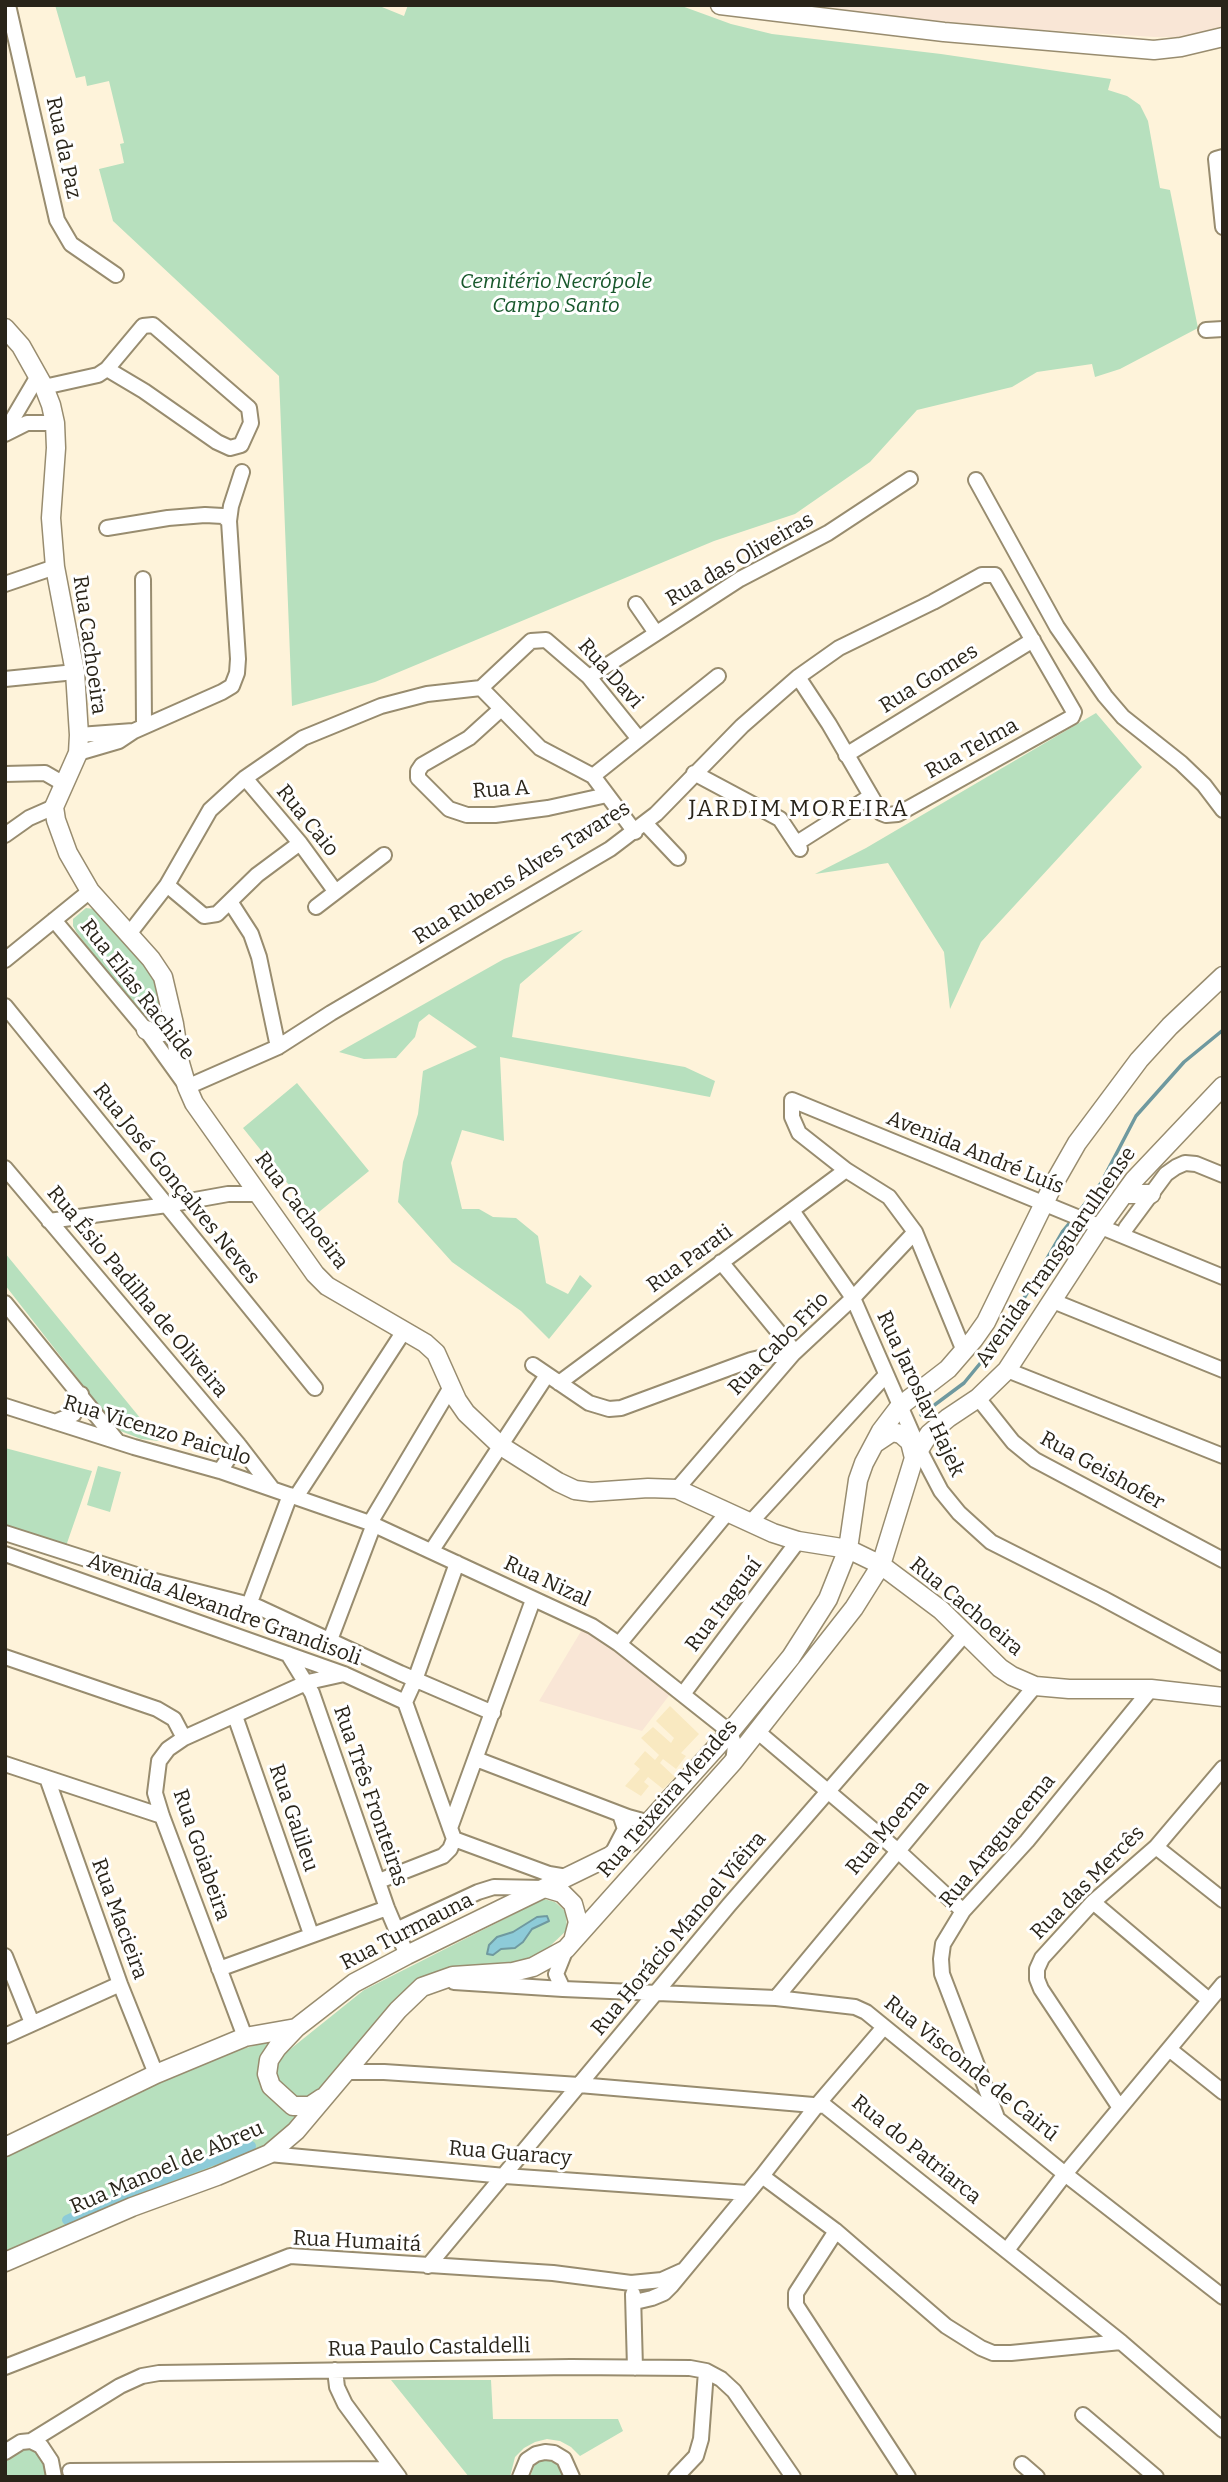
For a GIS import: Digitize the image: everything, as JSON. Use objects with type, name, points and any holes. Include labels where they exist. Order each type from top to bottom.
[{"type":"main road","points":[[720,5],[944,32],[1154,50],[1223,37]]},
{"type":"main road","name":"Rua Cachoeira","points":[[5,328],[21,346],[41,382],[55,423],[51,518],[55,567],[75,672],[79,734],[78,753],[54,807],[56,820],[68,853],[90,891],[130,934],[163,977],[187,1087],[194,1103],[257,1194],[327,1286],[425,1343],[436,1353],[466,1413],[500,1446],[575,1490],[591,1492],[677,1489],[799,1542],[848,1549],[881,1565],[965,1634],[1000,1668],[1035,1686],[1069,1689],[1151,1689],[1222,1696]]},
{"type":"main road","name":"Avenida Transguarulhense","points":[[848,1549],[855,1498],[864,1463],[873,1444],[900,1406],[948,1369],[986,1322],[1067,1158],[1120,1084],[1162,1034],[1223,976]]},
{"type":"main road","points":[[146,1030],[159,1033],[174,1024]]},
{"type":"main road","name":"Avenida Transguarulhense","points":[[881,1565],[912,1444],[978,1398],[1007,1370],[1053,1301],[1093,1224],[1120,1200],[1160,1151],[1223,1086]]},
{"type":"main road","points":[[1120,1200],[1151,1194]]},
{"type":"main road","points":[[873,1444],[892,1432],[912,1444]]},
{"type":"main road","points":[[864,1463],[862,1539],[867,1551],[881,1565]]},
{"type":"main road","name":"Rua Teixeira Mendes","points":[[650,1823],[730,1732],[808,1633],[828,1599],[848,1549]]},
{"type":"main road","name":"Rua Teixeira Mendes","points":[[436,1981],[472,1973],[513,1972],[533,1967],[569,1945],[758,1732],[854,1608],[881,1565]]},
{"type":"main road","points":[[854,1608],[881,1586],[901,1580]]},
{"type":"main road","name":"Rua Turmauna","points":[[330,2092],[310,2106],[302,2108],[293,2106],[271,2086],[267,2074],[269,2060],[296,2028],[354,1983],[554,1881],[610,1856],[631,1842],[650,1823]]},
{"type":"main road","points":[[554,1881],[573,1904],[578,1922],[569,1945]]},
{"type":"main road","points":[[330,2092],[410,1997],[422,1987],[436,1981]]},
{"type":"main road","points":[[5,2147],[156,2074],[245,2038],[296,2028]]},
{"type":"main road","name":"Rua Manoel de Abreu","points":[[5,2262],[132,2207],[269,2154],[296,2131],[330,2092]]},
{"type":"street","name":"Rua da Paz","points":[[8,5],[57,220],[71,244],[116,275]]},
{"type":"street","points":[[1219,158],[1223,227]]},
{"type":"street","points":[[5,433],[41,382],[98,375],[107,369],[143,326],[153,325],[249,408],[251,423],[242,445],[230,448],[218,442],[107,369]]},
{"type":"street","points":[[1206,330],[1223,330]]},
{"type":"street","points":[[5,433],[32,422],[55,423]]},
{"type":"street","points":[[78,753],[119,741],[232,686],[238,659],[229,521],[242,471]]},
{"type":"street","name":"Rua das Oliveiras","points":[[589,677],[740,579],[828,533],[910,479]]},
{"type":"street","points":[[976,480],[1057,627],[1105,696],[1123,716],[1204,785],[1223,810]]},
{"type":"street","points":[[107,528],[205,515],[223,516],[229,521]]},
{"type":"street","points":[[5,584],[55,567]]},
{"type":"street","name":"Rua Rubens Alves Tavares","points":[[187,1087],[278,1047],[640,827],[742,726],[798,677],[839,648],[982,575],[995,575],[1033,640]]},
{"type":"street","points":[[139,729],[143,579]]},
{"type":"street","points":[[636,604],[656,634]]},
{"type":"street","name":"Rua Davi","points":[[481,688],[531,641],[541,639],[556,647],[589,677],[639,739]]},
{"type":"street","name":"Rua Telma","points":[[871,796],[881,813],[892,816],[1072,717],[1073,709],[1033,640]]},
{"type":"street","name":"Rua Gomes","points":[[846,755],[1033,640]]},
{"type":"street","points":[[5,679],[75,672]]},
{"type":"street","points":[[593,776],[718,676]]},
{"type":"street","points":[[694,773],[780,819],[798,846],[871,796],[798,677]]},
{"type":"street","points":[[130,934],[167,885],[210,810],[245,778],[311,734],[381,706],[427,694],[481,688],[540,748],[593,776],[607,795],[640,827],[678,858]]},
{"type":"street","name":"Rua A","points":[[501,709],[469,738],[422,765],[418,771],[418,778],[449,809],[467,815],[495,815],[548,808],[607,795]]},
{"type":"street","points":[[79,734],[139,729]]},
{"type":"street","points":[[5,774],[45,773],[64,784]]},
{"type":"street","name":"Rua Caio","points":[[245,778],[300,843],[335,891]]},
{"type":"street","points":[[5,835],[38,813],[54,807]]},
{"type":"street","points":[[167,885],[204,916],[217,914],[272,862],[300,843]]},
{"type":"street","points":[[316,907],[384,855]]},
{"type":"street","points":[[5,960],[90,891]]},
{"type":"street","points":[[230,903],[251,934],[259,957],[278,1047]]},
{"type":"street","name":"Rua Elías Rachide","points":[[54,920],[146,1030],[187,1087]]},
{"type":"street","name":"Rua José Gonçalves Neves","points":[[5,1006],[315,1388]]},
{"type":"street","name":"Avenida André Luís","points":[[846,1170],[799,1133],[792,1117],[792,1100],[941,1157],[1044,1205],[1223,1277]]},
{"type":"street","points":[[1126,1228],[1166,1174],[1185,1163],[1196,1164],[1223,1175]]},
{"type":"street","points":[[228,1194],[237,1182],[238,1166]]},
{"type":"street","name":"Rua Ésio Padilha de Oliveira","points":[[5,1168],[272,1488]]},
{"type":"street","points":[[846,1170],[889,1197],[915,1232],[964,1351]]},
{"type":"street","name":"Rua Parati","points":[[432,1550],[500,1446],[553,1379],[793,1212],[846,1170]]},
{"type":"street","points":[[49,1221],[228,1194],[257,1194]]},
{"type":"street","name":"Avenida André Luís","points":[[1120,1200],[1126,1228],[1142,1245]]},
{"type":"street","name":"Rua Jaroslav Hajek","points":[[793,1212],[853,1298],[900,1406],[912,1444],[958,1513],[991,1542],[1223,1663]]},
{"type":"street","name":"Rua Cabo Frio","points":[[677,1489],[794,1353],[853,1298],[915,1232]]},
{"type":"street","points":[[721,1262],[794,1353]]},
{"type":"street","points":[[1053,1301],[1223,1370]]},
{"type":"street","points":[[5,1303],[118,1442]]},
{"type":"street","points":[[249,1605],[293,1496],[404,1331]]},
{"type":"street","points":[[533,1365],[589,1403],[609,1409],[621,1408],[751,1360],[794,1353]]},
{"type":"street","points":[[1007,1370],[1223,1456]]},
{"type":"street","points":[[750,1523],[886,1376]]},
{"type":"street","points":[[330,1640],[372,1524],[451,1387]]},
{"type":"street","points":[[55,1422],[74,1414],[80,1394]]},
{"type":"street","name":"Rua Geishofer","points":[[978,1398],[1013,1442],[1035,1460],[1223,1560]]},
{"type":"street","name":"Rua Vicenzo Paiculo","points":[[5,1406],[293,1496]]},
{"type":"street","points":[[220,1471],[238,1444]]},
{"type":"street","name":"Rua Nizal","points":[[293,1496],[372,1524],[432,1550],[592,1626],[683,1693],[730,1732]]},
{"type":"street","points":[[619,1644],[727,1513]]},
{"type":"street","name":"Avenida Alexandre Grandisoli","points":[[5,1534],[155,1581],[249,1605],[493,1713]]},
{"type":"street","name":"Rua Itaguaí","points":[[683,1693],[799,1542]]},
{"type":"street","name":"Avenida Alexandre Grandisoli","points":[[5,1554],[344,1674],[405,1702]]},
{"type":"street","points":[[457,1563],[405,1702],[452,1833],[554,1881]]},
{"type":"street","points":[[379,1881],[443,1856],[450,1849],[452,1833],[476,1759],[533,1600]]},
{"type":"street","name":"Rua Horácio Manoel Viêira","points":[[428,2266],[828,1791],[965,1634]]},
{"type":"street","name":"Rua Três Fronteiras","points":[[289,1654],[308,1682],[387,1908],[407,1955]]},
{"type":"street","points":[[5,1657],[157,1709],[174,1719],[184,1738]]},
{"type":"street","name":"Rua Goiabeira","points":[[245,2038],[162,1816],[155,1793],[155,1776],[159,1761],[168,1749],[184,1738],[308,1682],[344,1674]]},
{"type":"street","name":"Rua Moema","points":[[776,1998],[1035,1686]]},
{"type":"street","name":"Rua Araguacema","points":[[996,2117],[942,1974],[940,1959],[943,1944],[963,1911],[1027,1841],[1151,1689]]},
{"type":"street","name":"Rua Galileu","points":[[235,1716],[311,1934]]},
{"type":"street","points":[[730,1732],[735,1746],[733,1762]]},
{"type":"street","points":[[758,1732],[897,1850],[963,1911]]},
{"type":"street","points":[[476,1759],[650,1823]]},
{"type":"street","points":[[5,1764],[162,1816]]},
{"type":"street","name":"Rua das Mercês","points":[[1120,2108],[1041,1989],[1037,1969],[1042,1958],[1093,1902],[1156,1847],[1223,1768]]},
{"type":"street","name":"Rua Macieira","points":[[47,1778],[120,1984],[156,2074]]},
{"type":"street","points":[[610,1856],[625,1829],[620,1814]]},
{"type":"street","points":[[1156,1847],[1223,1900]]},
{"type":"street","name":"Rua Turmauna","points":[[396,1930],[494,1887],[554,1881]]},
{"type":"street","points":[[1093,1902],[1209,2000]]},
{"type":"street","points":[[219,1969],[387,1908]]},
{"type":"street","points":[[562,1990],[556,1974],[557,1967],[569,1945]]},
{"type":"street","points":[[5,1956],[32,2023]]},
{"type":"street","name":"Rua Visconde de Cairú","points":[[436,1981],[562,1990],[776,1998],[855,2007],[866,2012],[1065,2174],[1223,2297]]},
{"type":"street","points":[[5,2036],[120,1984]]},
{"type":"street","points":[[1007,2250],[1065,2174],[1223,1984]]},
{"type":"street","name":"Rua Humaitá","points":[[635,2302],[664,2293],[706,2246],[818,2104],[884,2027]]},
{"type":"street","points":[[367,2049],[384,2072]]},
{"type":"street","points":[[1169,2049],[1223,2092]]},
{"type":"street","name":"Rua do Patriarca","points":[[349,2072],[579,2085],[818,2104],[833,2110],[1121,2342],[1223,2430]]},
{"type":"street","name":"Rua Guaracy","points":[[269,2154],[505,2176],[748,2193]]},
{"type":"street","points":[[762,2176],[836,2231],[946,2326],[981,2348],[993,2353],[1011,2353],[1121,2342]]},
{"type":"street","points":[[836,2231],[796,2293],[796,2305],[908,2477]]},
{"type":"street","name":"Rua Humaitá","points":[[5,2367],[290,2256],[553,2273],[631,2283],[662,2280],[682,2271]]},
{"type":"street","points":[[631,2283],[635,2302],[635,2368]]},
{"type":"street","name":"Rua Paulo Castaldelli","points":[[5,2452],[120,2386],[142,2376],[159,2373],[635,2368],[706,2371]]},
{"type":"street","points":[[335,2370],[337,2387],[345,2404],[395,2473]]},
{"type":"street","points":[[676,2477],[696,2456],[701,2439],[706,2371],[721,2379],[734,2391],[793,2477]]},
{"type":"street","points":[[1083,2415],[1156,2477]]},
{"type":"street","points":[[5,2438],[41,2446],[51,2461],[54,2477]]},
{"type":"street","points":[[520,2477],[527,2460],[544,2452],[554,2453],[564,2459],[572,2477]]},
{"type":"street","points":[[51,2461],[74,2474],[395,2473]]},
{"type":"street","points":[[1021,2464],[1037,2477]]},
{"type":"shaded area","points":[[807,5],[1223,5],[1223,26],[1183,37],[1155,37],[979,26],[806,8]]},
{"type":"shaded area","points":[[583,1628],[671,1693],[642,1731],[539,1701]]},
{"type":"shaded area","points":[[670,1706],[699,1734],[681,1753],[686,1756],[676,1769],[663,1759],[660,1763],[675,1777],[663,1789],[648,1777],[644,1782],[649,1786],[641,1796],[625,1786],[640,1769],[634,1764],[645,1751],[655,1760],[659,1755],[641,1738],[653,1727],[671,1743],[674,1738],[656,1721]]},
{"type":"green space","name":"Cemitério Necrópole Campo Santo","points":[[55,5],[377,5],[404,16],[408,5],[679,5],[731,24],[772,34],[941,54],[1111,79],[1108,90],[1127,96],[1140,105],[1148,121],[1160,188],[1170,190],[1198,328],[1120,369],[1095,377],[1092,364],[1037,372],[1012,387],[917,410],[870,462],[795,514],[714,541],[375,682],[292,706],[279,376],[113,221],[99,169],[124,163],[120,144],[124,143],[109,81],[87,86],[85,76],[76,78]]},
{"type":"green space","points":[[1096,713],[1142,767],[981,942],[950,1009],[944,952],[888,863],[815,874],[866,848]]},
{"type":"green space","points":[[86,908],[102,910],[160,983],[173,1056],[77,933],[73,919]]},
{"type":"green space","points":[[583,930],[520,984],[512,1037],[685,1067],[715,1081],[710,1097],[500,1057],[504,1141],[462,1130],[451,1163],[462,1209],[479,1209],[493,1217],[516,1218],[538,1236],[546,1283],[568,1294],[580,1275],[592,1286],[549,1339],[521,1311],[452,1262],[398,1202],[403,1162],[418,1114],[423,1071],[477,1047],[429,1014],[419,1022],[415,1037],[396,1058],[364,1059],[339,1052],[504,959]]},
{"type":"green space","points":[[297,1083],[369,1171],[314,1216],[243,1128]]},
{"type":"green space","points":[[5,1253],[159,1441],[141,1439],[118,1430],[5,1285]]},
{"type":"green space","points":[[5,1448],[92,1471],[66,1546],[5,1525]]},
{"type":"green space","points":[[98,1466],[121,1472],[110,1512],[87,1505]]},
{"type":"green space","points":[[544,1899],[555,1902],[566,1912],[567,1930],[549,1947],[528,1959],[502,1968],[422,1978],[320,2092],[305,2097],[293,2096],[279,2090],[273,2074],[278,2059],[364,1990]]},
{"type":"green space","points":[[277,2039],[264,2071],[300,2114],[274,2144],[5,2258],[5,2156],[162,2076]]},
{"type":"green space","points":[[391,2380],[491,2380],[493,2419],[618,2419],[623,2431],[580,2456],[560,2441],[547,2439],[535,2442],[515,2457],[510,2477],[469,2477]]},
{"type":"green space","points":[[31,2448],[38,2454],[49,2473],[48,2477],[7,2477],[6,2462],[20,2449]]},
{"type":"green space","points":[[545,2458],[561,2464],[565,2477],[530,2477],[535,2464]]},
{"type":"water","points":[[547,1916],[549,1921],[532,1929],[515,1948],[501,1949],[493,1955],[487,1954],[489,1945],[497,1937],[513,1932],[537,1917]]},
{"type":"waterway","points":[[1077,1214],[1101,1183],[1136,1116],[1184,1062],[1223,1030]]},
{"type":"waterway","points":[[921,1415],[964,1383],[1001,1338],[1072,1220]]},
{"type":"waterway","points":[[67,2220],[122,2195],[251,2146]]},
{"type":"district","name":"JARDIM MOREIRA","points":[[799,810]]}]
